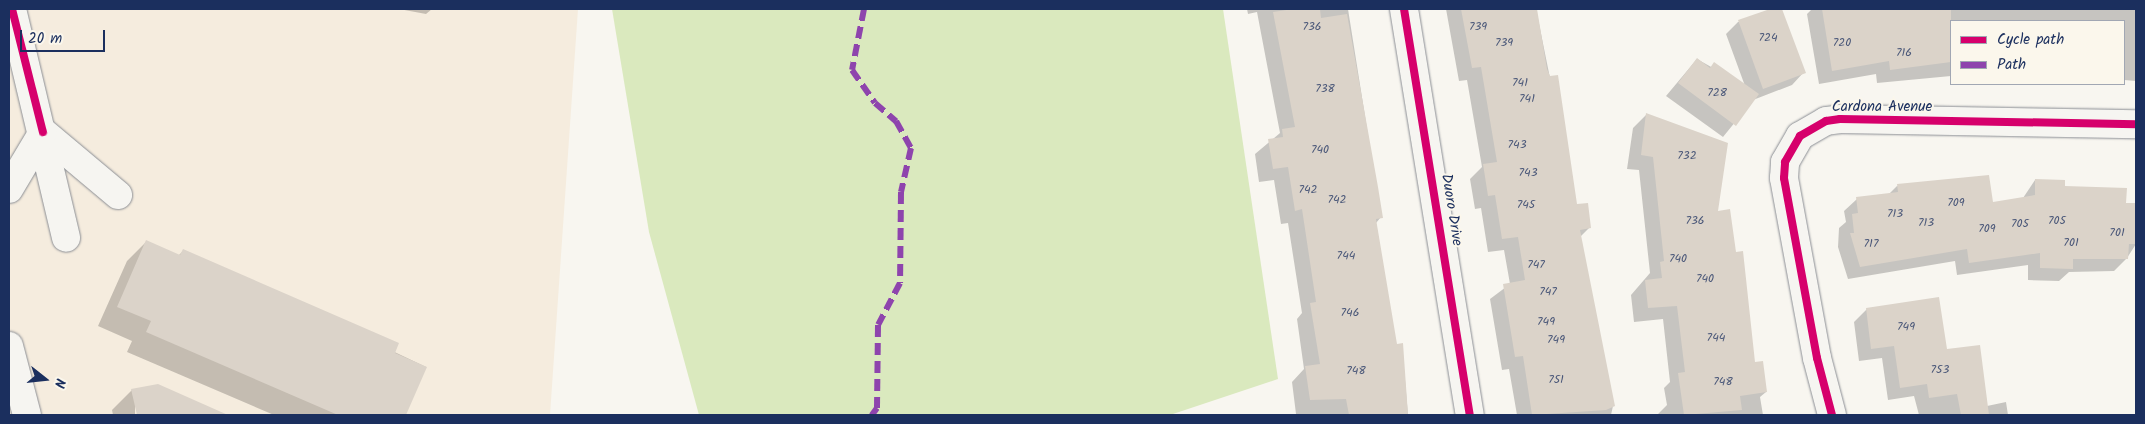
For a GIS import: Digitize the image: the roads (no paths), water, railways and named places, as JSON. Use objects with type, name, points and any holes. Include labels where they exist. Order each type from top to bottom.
[{"type":"street","points":[[12,9],[44,132],[66,238]]},
{"type":"street","name":"Duoro Drive","points":[[1404,9],[1470,415]]},
{"type":"street","name":"Cardona Avenue","points":[[1832,415],[1816,358],[1784,178],[1785,162],[1800,136],[1826,121],[1840,119],[2136,124]]},
{"type":"street","points":[[9,189],[44,132]]},
{"type":"street","points":[[44,132],[118,194]]},
{"type":"street","points":[[9,346],[27,415]]}]
